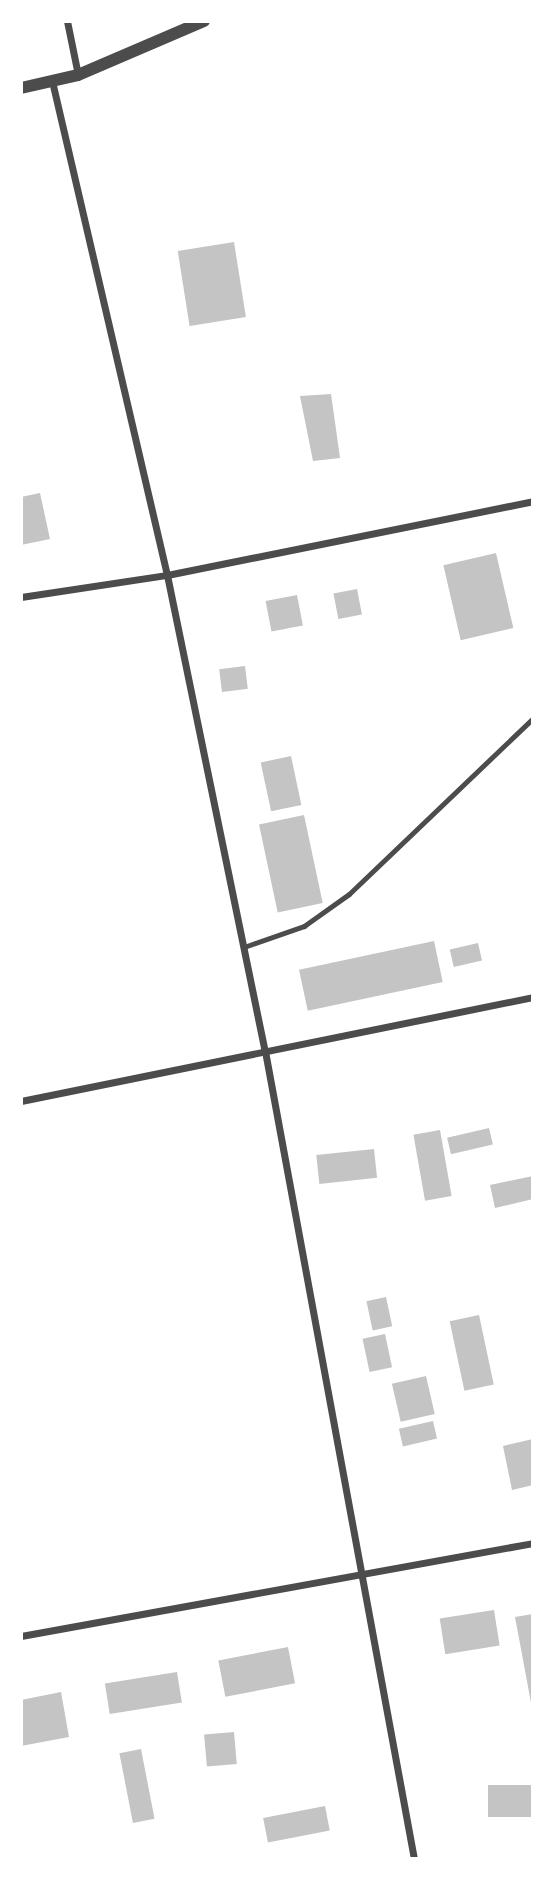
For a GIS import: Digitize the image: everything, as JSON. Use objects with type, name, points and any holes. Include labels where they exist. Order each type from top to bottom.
[{"type":"street","points":[[67,21],[78,75]]},
{"type":"street","points":[[21,88],[78,75],[204,21]]},
{"type":"street","points":[[52,81],[167,575],[244,947],[414,1859]]},
{"type":"street","points":[[21,597],[167,575],[533,501]]},
{"type":"street","points":[[21,1101],[533,997]]},
{"type":"street","points":[[21,1636],[533,1543]]},
{"type":"lane","points":[[244,947],[304,926],[349,894],[533,718]]},
{"type":"building","points":[[234,242],[246,317],[190,326],[178,251]]},
{"type":"building","points":[[331,394],[340,458],[313,461],[300,396]]},
{"type":"building","points":[[40,493],[50,539],[21,545],[21,497]]},
{"type":"building","points":[[496,553],[513,628],[461,640],[443,565]]},
{"type":"building","points":[[357,589],[362,615],[338,619],[333,594]]},
{"type":"building","points":[[297,595],[303,625],[272,632],[266,601]]},
{"type":"building","points":[[245,666],[248,689],[222,692],[219,669]]},
{"type":"building","points":[[291,756],[301,805],[271,811],[261,762]]},
{"type":"building","points":[[304,815],[323,903],[278,913],[259,825]]},
{"type":"building","points":[[434,941],[443,982],[308,1011],[299,970]]},
{"type":"building","points":[[478,943],[482,961],[454,967],[450,950]]},
{"type":"building","points":[[489,1128],[493,1145],[451,1154],[447,1138]]},
{"type":"building","points":[[440,1130],[452,1196],[425,1201],[413,1135]]},
{"type":"building","points":[[374,1149],[377,1178],[319,1184],[316,1155]]},
{"type":"building","points":[[533,1176],[533,1199],[495,1208],[490,1185]]},
{"type":"building","points":[[386,1297],[392,1326],[373,1331],[366,1301]]},
{"type":"building","points":[[479,1315],[494,1384],[464,1391],[450,1321]]},
{"type":"building","points":[[385,1334],[392,1367],[370,1372],[363,1339]]},
{"type":"building","points":[[426,1376],[435,1414],[401,1422],[392,1384]]},
{"type":"building","points":[[433,1421],[437,1439],[403,1446],[399,1429]]},
{"type":"building","points":[[533,1439],[533,1485],[512,1490],[503,1446]]},
{"type":"building","points":[[494,1610],[500,1646],[445,1654],[440,1619]]},
{"type":"building","points":[[533,1614],[533,1708],[532,1708],[515,1617]]},
{"type":"building","points":[[288,1647],[295,1683],[225,1697],[218,1661]]},
{"type":"building","points":[[177,1672],[182,1703],[110,1714],[105,1683]]},
{"type":"building","points":[[61,1692],[69,1737],[21,1746],[21,1700]]},
{"type":"building","points":[[234,1732],[237,1764],[207,1766],[204,1735]]},
{"type":"building","points":[[141,1749],[155,1819],[133,1823],[119,1753]]},
{"type":"building","points":[[488,1785],[533,1785],[533,1817],[488,1817]]},
{"type":"building","points":[[325,1806],[330,1831],[268,1843],[263,1818]]}]
